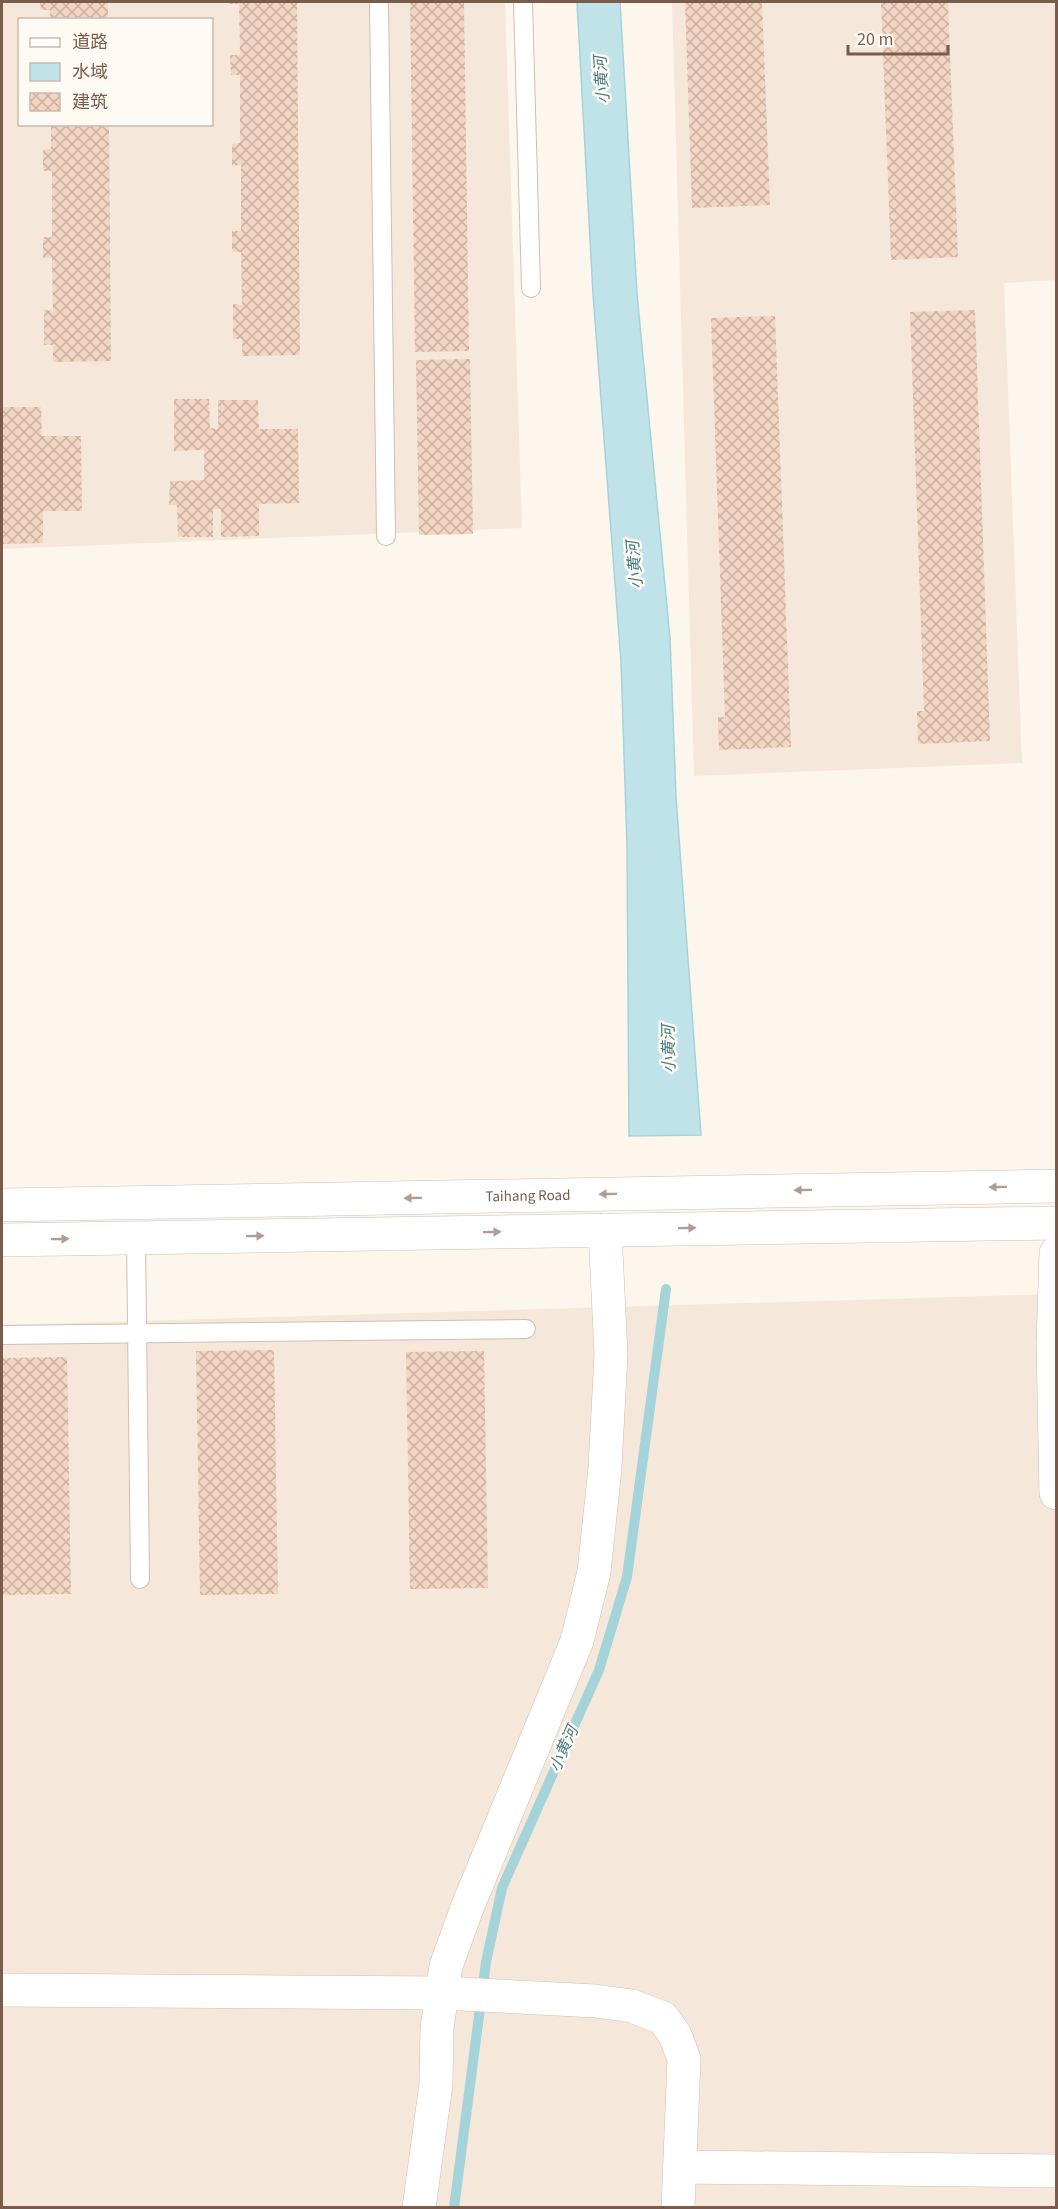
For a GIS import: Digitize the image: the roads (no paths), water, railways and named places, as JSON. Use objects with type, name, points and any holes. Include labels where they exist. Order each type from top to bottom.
[{"type":"street","name":"Taihang Road","points":[[2,1205],[1056,1186]]},
{"type":"street","points":[[2,1240],[1056,1223]]},
{"type":"street","points":[[419,2208],[436,2084],[437,2028],[446,1966],[467,1908],[577,1641],[594,1572],[605,1468],[611,1354],[605,1230]]},
{"type":"street","points":[[1056,1253],[1053,1343],[1056,1493]]},
{"type":"street","points":[[2,1990],[442,1992],[595,2001],[632,2006],[663,2018],[675,2035],[684,2059],[678,2208]]},
{"type":"street","points":[[680,2167],[1056,2171]]},
{"type":"lane","points":[[379,2],[386,536]]},
{"type":"lane","points":[[523,2],[531,288]]},
{"type":"lane","points":[[136,1238],[140,1580]]},
{"type":"lane","points":[[2,1335],[526,1329]]},
{"type":"water","points":[[577,2],[620,2],[637,294],[670,638],[676,797],[701,1135],[629,1136],[627,845],[621,662],[593,294]]},
{"type":"waterway","name":"小黄河","points":[[454,2208],[486,1962],[502,1888],[599,1670],[627,1577],[666,1289]]}]
